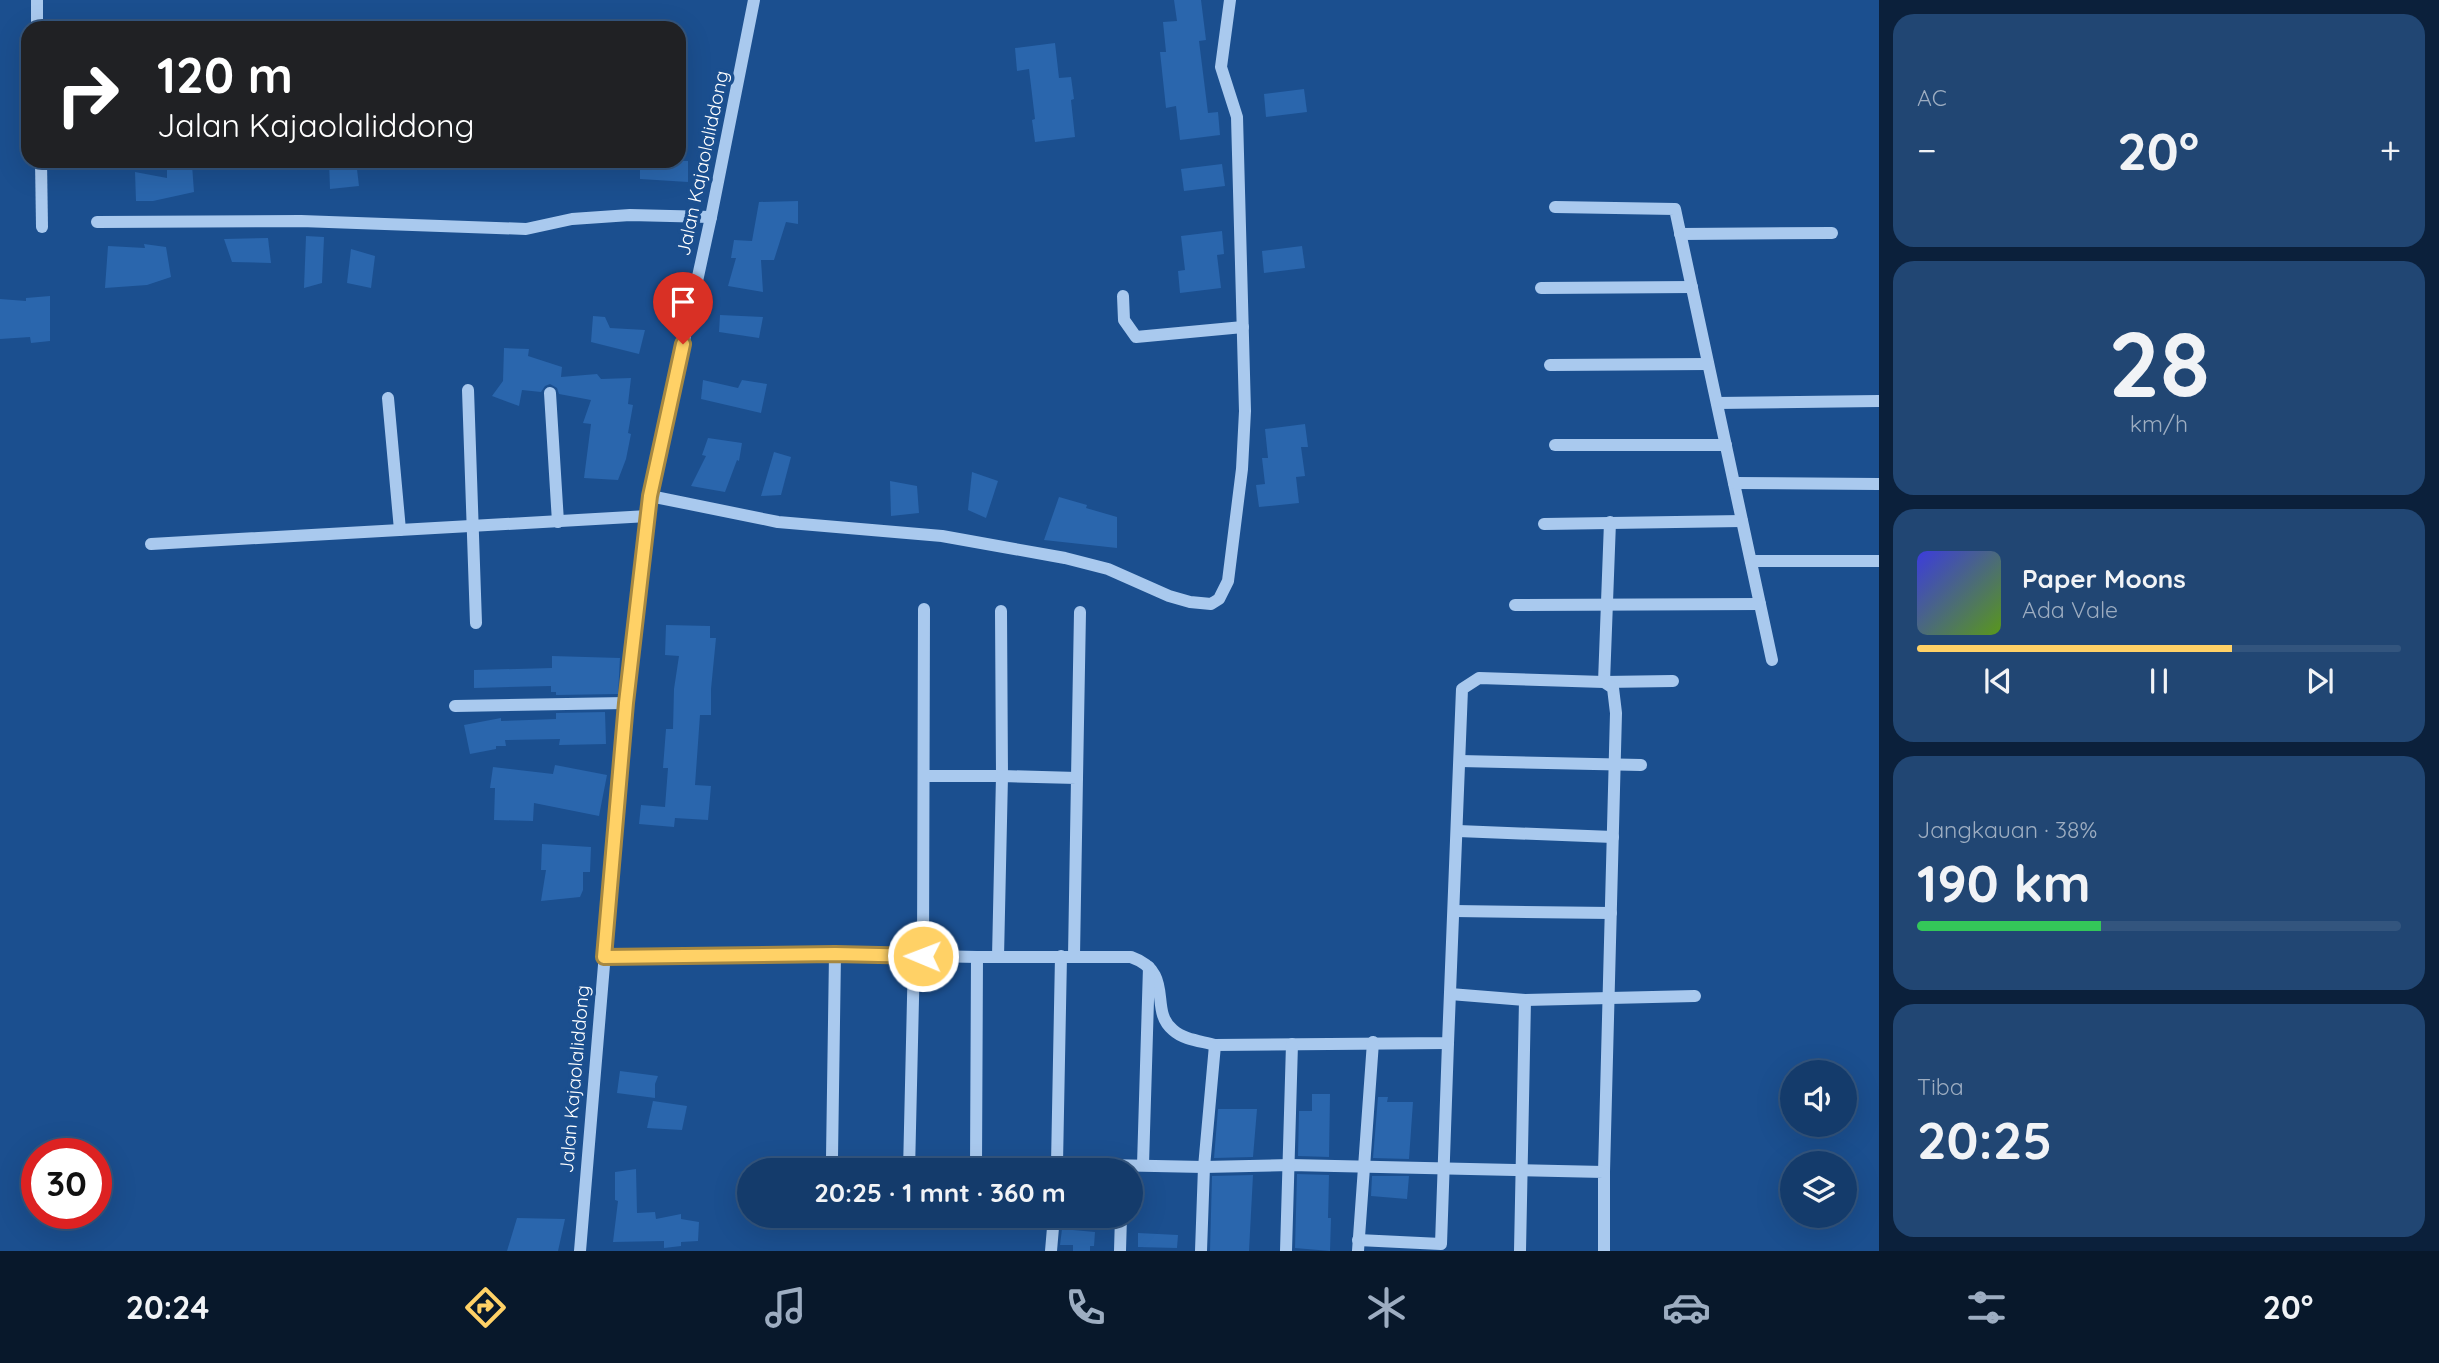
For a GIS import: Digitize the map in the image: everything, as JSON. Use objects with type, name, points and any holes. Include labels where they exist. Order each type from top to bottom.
[{"type":"street","points":[[37,0],[37,21]]},
{"type":"street","name":"Jalan Kajaolaliddong","points":[[580,1251],[626,703],[650,496],[711,217],[754,0]]},
{"type":"street","points":[[650,496],[778,522],[942,536],[1065,558],[1108,569],[1168,596],[1204,604],[1215,603],[1220,599],[1228,581],[1242,469],[1245,411],[1237,117],[1221,67],[1230,0]]},
{"type":"street","points":[[41,168],[42,227]]},
{"type":"street","points":[[1555,207],[1675,209],[1772,660]]},
{"type":"street","points":[[97,222],[301,221],[526,229],[572,219],[630,215],[711,217]]},
{"type":"street","points":[[1680,234],[1832,233]]},
{"type":"street","points":[[1541,288],[1692,287]]},
{"type":"street","points":[[1123,296],[1124,320],[1136,337],[1243,327]]},
{"type":"street","points":[[1550,365],[1708,364]]},
{"type":"street","points":[[468,390],[476,623]]},
{"type":"street","points":[[550,393],[558,522]]},
{"type":"street","points":[[388,398],[400,530]]},
{"type":"street","points":[[1717,402],[1879,401]]},
{"type":"street","points":[[1556,446],[1726,445]]},
{"type":"street","points":[[1734,483],[1879,484]]},
{"type":"street","points":[[151,544],[648,516]]},
{"type":"street","points":[[1544,524],[1742,521]]},
{"type":"street","points":[[1604,682],[1610,522]]},
{"type":"street","points":[[1751,561],[1879,561]]},
{"type":"street","points":[[1515,605],[1760,604]]},
{"type":"street","points":[[910,1158],[924,776],[924,609]]},
{"type":"street","points":[[998,957],[1002,776],[1001,611]]},
{"type":"street","points":[[1057,1158],[1077,778],[1080,612]]},
{"type":"street","points":[[1373,1042],[1358,1245],[1441,1248],[1462,689],[1479,678],[1673,681]]},
{"type":"street","points":[[1604,682],[1613,688],[1616,713],[1604,1251]]},
{"type":"street","points":[[455,706],[626,703]]},
{"type":"street","points":[[1460,761],[1641,765]]},
{"type":"street","points":[[924,776],[1077,778]]},
{"type":"street","points":[[1458,831],[1613,837]]},
{"type":"street","points":[[1454,911],[1611,913]]},
{"type":"street","points":[[604,957],[835,954],[1131,957],[1149,966],[1157,981],[1163,1015],[1171,1029],[1187,1038],[1215,1045],[1448,1043]]},
{"type":"street","points":[[832,1158],[835,954]]},
{"type":"street","points":[[976,1158],[977,957]]},
{"type":"street","points":[[1149,966],[1143,1165],[1204,1167],[1290,1164],[1604,1172]]},
{"type":"street","points":[[1450,994],[1525,1000],[1695,996]]},
{"type":"street","points":[[1520,1251],[1525,1000]]},
{"type":"street","points":[[1286,1251],[1292,1044]]},
{"type":"street","points":[[1201,1251],[1204,1167],[1215,1045]]},
{"type":"street","points":[[1051,1251],[1053,1228]]},
{"type":"street","points":[[1120,1251],[1121,1228]]},
{"type":"building","points":[[1174,0],[1201,0],[1206,40],[1199,41],[1208,113],[1218,112],[1220,135],[1180,140],[1176,106],[1166,108],[1160,52],[1166,52],[1163,22],[1177,21]]},
{"type":"building","points":[[1055,43],[1059,78],[1071,77],[1075,137],[1035,142],[1029,69],[1017,71],[1015,48]]},
{"type":"building","points":[[1304,89],[1307,112],[1266,117],[1264,94]]},
{"type":"building","points":[[688,161],[688,182],[640,179],[640,168],[686,168]]},
{"type":"building","points":[[1222,164],[1225,186],[1184,191],[1181,169]]},
{"type":"building","points":[[167,168],[192,168],[194,192],[153,201],[136,201],[135,172],[167,178]]},
{"type":"building","points":[[329,168],[357,168],[359,186],[330,189]]},
{"type":"building","points":[[798,201],[798,224],[786,222],[774,260],[761,260],[763,292],[728,286],[736,258],[731,258],[734,240],[752,241],[759,202]]},
{"type":"building","points":[[1222,231],[1224,254],[1217,255],[1221,288],[1180,293],[1178,271],[1185,270],[1181,236]]},
{"type":"building","points":[[306,236],[324,237],[322,283],[304,288]]},
{"type":"building","points":[[268,238],[271,263],[232,262],[224,239]]},
{"type":"building","points":[[144,244],[166,247],[171,277],[147,285],[105,288],[108,246],[145,248]]},
{"type":"building","points":[[1302,246],[1305,268],[1264,273],[1262,251]]},
{"type":"building","points":[[351,249],[375,256],[371,288],[347,283]]},
{"type":"building","points":[[50,296],[50,341],[31,343],[30,337],[0,339],[0,299],[26,301],[26,298]]},
{"type":"building","points":[[720,315],[763,317],[759,338],[719,332]]},
{"type":"building","points":[[593,316],[605,317],[610,328],[645,330],[639,354],[591,342]]},
{"type":"building","points":[[504,348],[529,349],[528,356],[562,367],[561,377],[597,374],[601,379],[631,378],[628,404],[633,405],[628,433],[631,434],[618,480],[584,478],[591,424],[583,423],[591,400],[559,394],[557,388],[550,384],[541,392],[522,390],[519,406],[492,396],[503,381]]},
{"type":"building","points":[[703,380],[738,388],[742,380],[767,384],[761,413],[701,399]]},
{"type":"building","points":[[1305,424],[1308,447],[1301,447],[1305,476],[1296,477],[1299,503],[1259,507],[1256,485],[1265,484],[1262,458],[1268,458],[1265,429]]},
{"type":"building","points":[[708,438],[742,443],[739,461],[737,460],[725,492],[691,486],[706,456],[702,455]]},
{"type":"building","points":[[774,452],[791,457],[781,495],[761,496]]},
{"type":"building","points":[[972,472],[998,481],[986,518],[968,510]]},
{"type":"building","points":[[890,481],[917,486],[919,513],[891,516]]},
{"type":"building","points":[[1059,497],[1117,517],[1117,548],[1044,540]]},
{"type":"building","points":[[666,625],[710,626],[710,638],[716,638],[711,715],[700,715],[695,785],[711,786],[708,820],[675,818],[674,827],[639,824],[641,805],[665,807],[668,768],[663,768],[666,729],[673,729],[674,689],[679,656],[665,655]]},
{"type":"building","points":[[552,656],[620,658],[618,694],[556,695],[556,692],[551,692],[551,686],[474,688],[474,670],[552,668]]},
{"type":"building","points":[[605,712],[606,744],[559,745],[560,739],[505,740],[506,746],[496,746],[496,749],[470,754],[464,725],[501,718],[501,721],[556,719],[556,713]]},
{"type":"building","points":[[555,765],[607,775],[599,816],[534,803],[533,821],[494,820],[495,788],[490,788],[493,767],[553,774]]},
{"type":"building","points":[[542,844],[591,847],[590,872],[583,872],[583,890],[580,897],[541,901],[546,870],[541,870]]},
{"type":"building","points":[[620,1071],[658,1076],[655,1098],[617,1093]]},
{"type":"building","points":[[1312,1094],[1330,1094],[1329,1157],[1298,1156],[1299,1111],[1312,1111]]},
{"type":"building","points":[[1378,1097],[1388,1097],[1387,1102],[1413,1102],[1409,1159],[1373,1158]]},
{"type":"building","points":[[653,1101],[687,1106],[682,1130],[647,1128]]},
{"type":"building","points":[[1218,1109],[1257,1109],[1253,1157],[1214,1158]]},
{"type":"building","points":[[636,1169],[637,1213],[655,1212],[656,1219],[681,1214],[681,1219],[699,1222],[698,1241],[681,1242],[681,1246],[664,1248],[664,1241],[613,1242],[618,1201],[615,1200],[615,1172]]},
{"type":"building","points":[[1297,1174],[1329,1175],[1330,1251],[1295,1248]]},
{"type":"building","points":[[1253,1175],[1249,1251],[1210,1251],[1212,1176]]},
{"type":"building","points":[[1372,1176],[1409,1176],[1407,1199],[1371,1196]]},
{"type":"building","points":[[517,1218],[565,1219],[558,1251],[507,1251]]},
{"type":"building","points":[[1062,1229],[1095,1232],[1094,1246],[1090,1246],[1090,1251],[1073,1251],[1073,1245],[1060,1245]]},
{"type":"building","points":[[1138,1233],[1178,1235],[1177,1248],[1138,1247]]},
{"type":"route","points":[[683,344],[650,496],[626,703],[604,957],[835,954],[923,956]]}]
